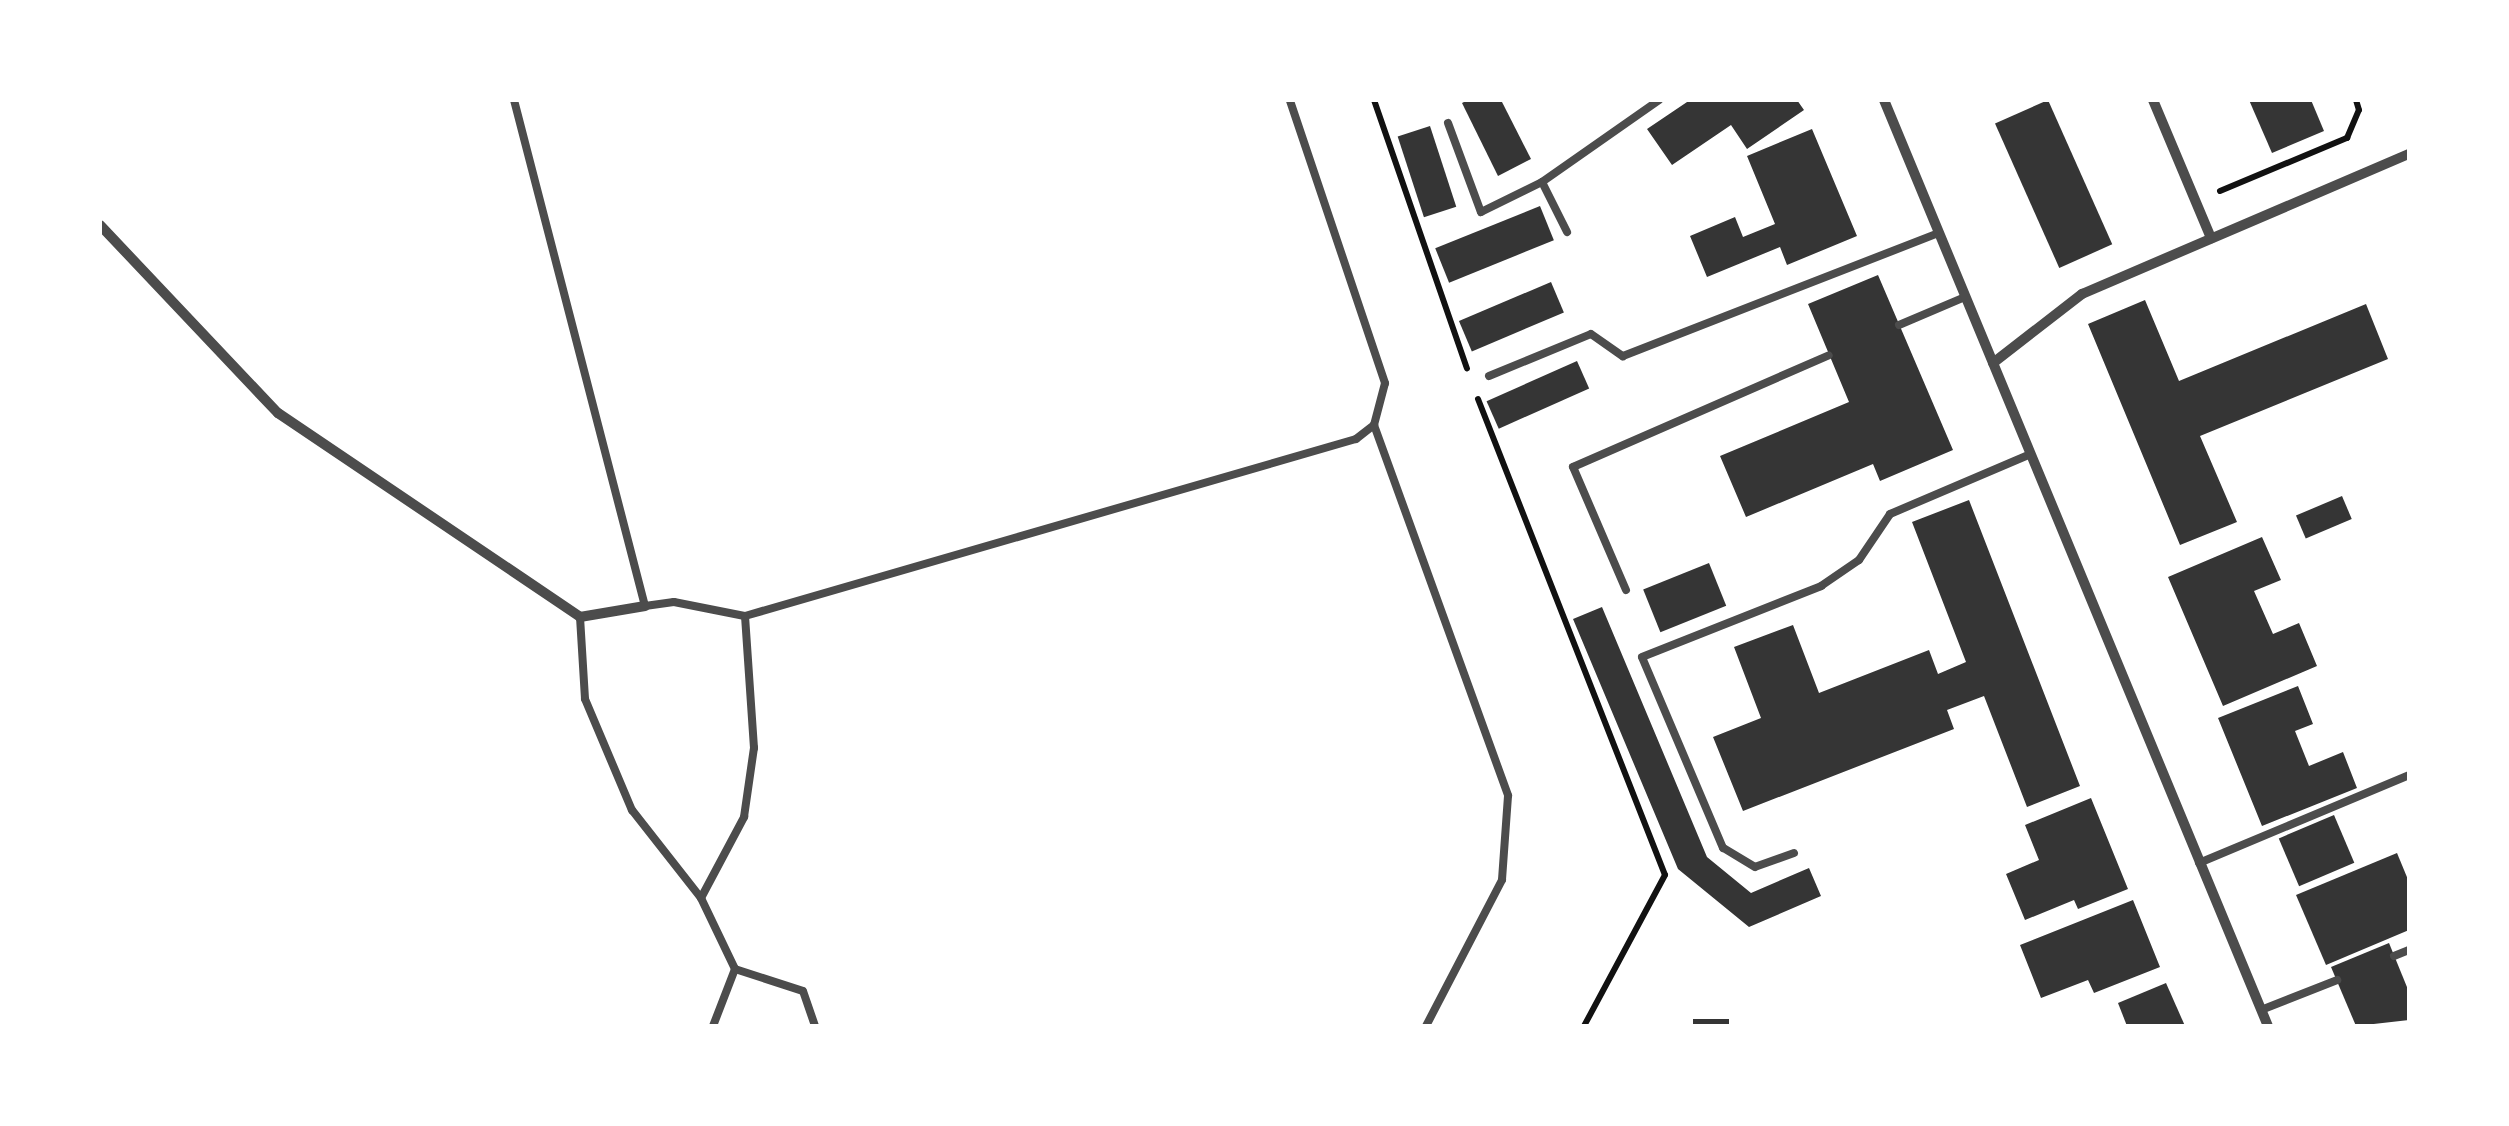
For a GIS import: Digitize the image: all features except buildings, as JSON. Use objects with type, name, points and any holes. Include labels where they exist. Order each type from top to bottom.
[{"type":"street","points":[[1884,100],[2268,1026]]},
{"type":"street","points":[[2154,100],[2212,238]]},
{"type":"street","points":[[1993,362],[2082,294],[2409,154]]},
{"type":"street","points":[[100,225],[278,414],[580,618],[645,606]]},
{"type":"lane","points":[[514,100],[645,606],[674,602],[745,616],[1356,439],[1374,425]]},
{"type":"lane","points":[[1290,100],[1385,383],[1374,425],[1508,796],[1502,880],[1426,1026]]},
{"type":"lane","points":[[1448,122],[1481,212],[1542,182],[1658,100]]},
{"type":"lane","points":[[1542,182],[1567,232]]},
{"type":"lane","points":[[1489,376],[1590,334],[1623,356],[1939,233]]},
{"type":"lane","points":[[1899,325],[1965,297]]},
{"type":"lane","points":[[1626,590],[1573,467],[1830,356]]},
{"type":"lane","points":[[1794,853],[1755,867],[1723,848],[1642,657],[1821,586],[1859,560],[1890,514],[2031,454]]},
{"type":"lane","points":[[701,898],[744,817],[754,748],[745,616]]},
{"type":"lane","points":[[580,618],[585,699],[632,810],[701,898],[735,969],[803,991],[815,1026]]},
{"type":"lane","points":[[2199,863],[2409,775]]},
{"type":"lane","points":[[2394,956],[2409,950]]},
{"type":"lane","points":[[713,1026],[735,969]]},
{"type":"lane","points":[[2261,1010],[2337,980]]},
{"type":"path","points":[[1374,100],[1491,437],[1665,875],[1584,1026]]},
{"type":"path","points":[[2197,201],[2347,138],[2360,110],[2356,100]]}]
